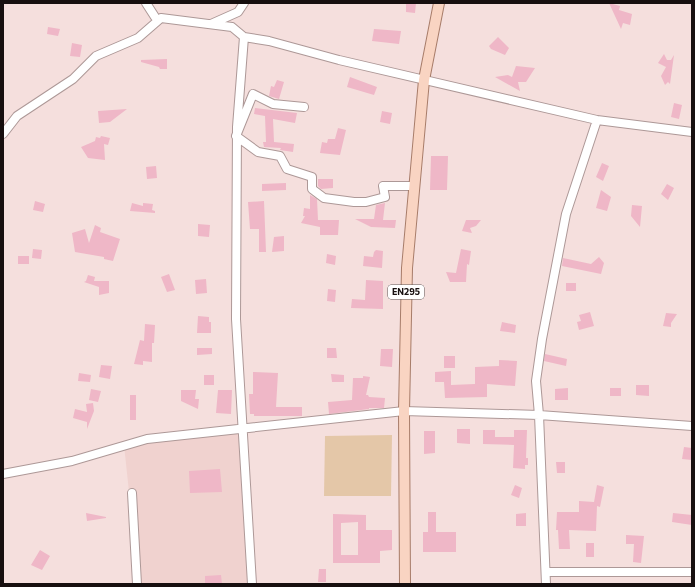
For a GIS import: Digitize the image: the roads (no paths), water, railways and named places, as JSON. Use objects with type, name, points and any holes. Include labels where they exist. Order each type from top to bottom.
[{"type":"main road","name":"EN295","points":[[405,584],[404,411],[407,268],[424,80],[439,3]]},
{"type":"street","points":[[146,3],[155,17]]},
{"type":"street","points":[[211,24],[238,12],[244,3]]},
{"type":"street","points":[[3,134],[17,116],[73,79],[96,56],[138,38],[161,18],[232,27],[244,37],[269,41],[424,80],[597,120],[692,132]]},
{"type":"street","points":[[244,37],[239,81],[236,136],[236,319],[244,429],[252,584]]},
{"type":"street","points":[[236,136],[252,94],[273,104],[304,107]]},
{"type":"street","points":[[546,584],[539,415],[536,381],[542,339],[566,214],[597,120]]},
{"type":"street","points":[[236,136],[258,152],[280,156],[287,168],[312,177],[312,189],[324,198],[366,202],[385,197],[384,186],[415,186]]},
{"type":"street","points":[[3,474],[72,461],[147,439],[404,411],[539,415],[692,426]]},
{"type":"street","points":[[132,493],[136,584]]},
{"type":"street","points":[[546,572],[692,572]]}]
